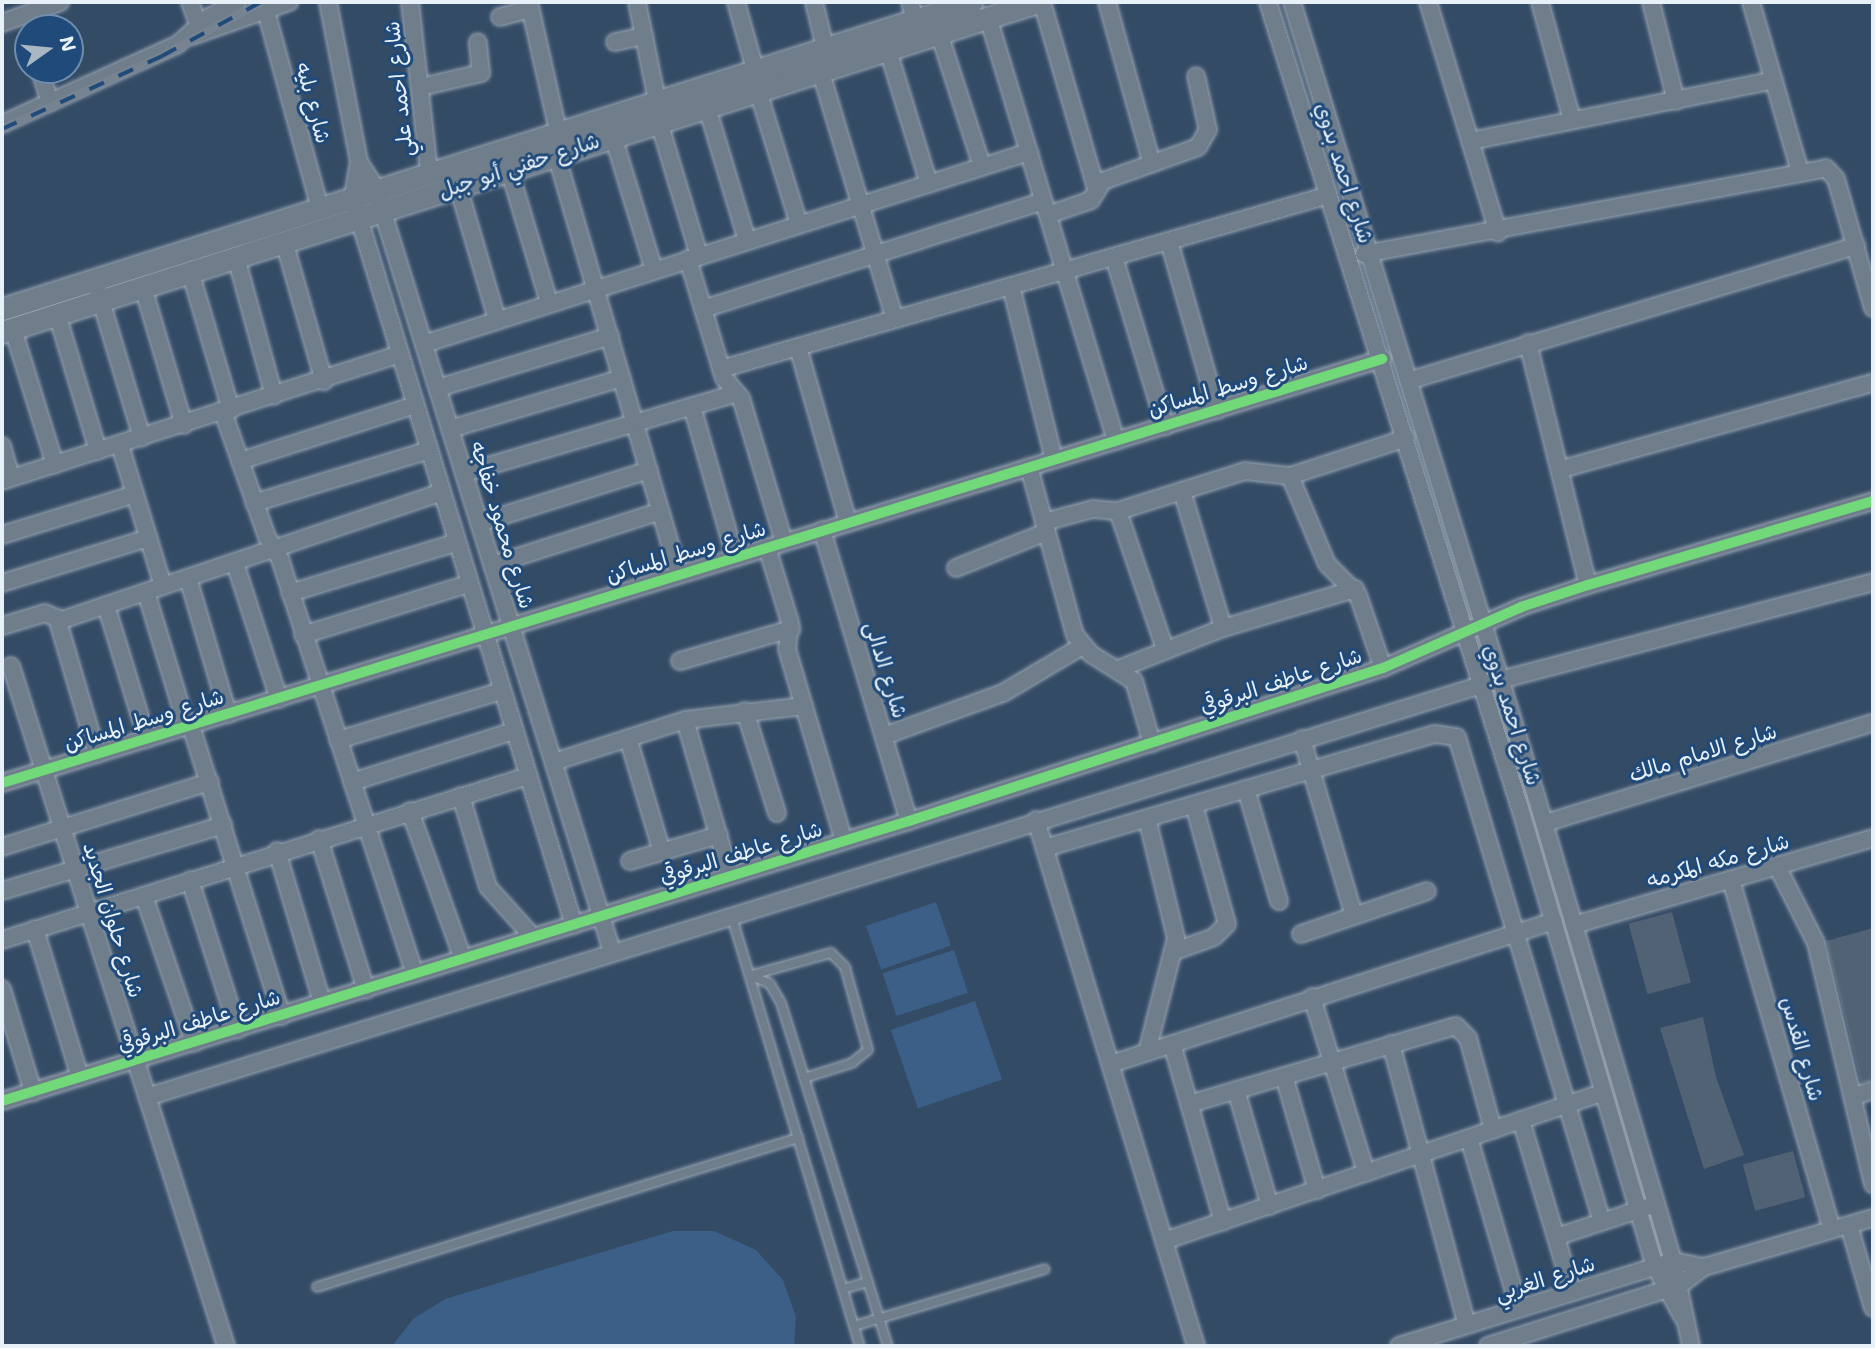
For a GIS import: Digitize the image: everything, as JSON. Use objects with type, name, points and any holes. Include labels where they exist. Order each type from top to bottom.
[{"type":"street","points":[[190,2],[195,31]]},
{"type":"street","points":[[2,124],[195,31],[237,2]]},
{"type":"street","points":[[195,31],[289,2]]},
{"type":"street","points":[[328,2],[359,162],[353,195],[359,218],[396,355],[575,925]]},
{"type":"street","name":"شارع احمد علي","points":[[410,2],[429,171]]},
{"type":"street","points":[[637,2],[657,100]]},
{"type":"street","points":[[736,2],[755,69]]},
{"type":"street","points":[[814,2],[820,56],[895,319]]},
{"type":"street","name":"شارع حفني أبو جبل","points":[[7,330],[758,90],[912,11],[972,2]]},
{"type":"street","name":"شارع حفني أبو جبل","points":[[2,309],[375,187],[755,69],[820,56],[888,50],[1037,2]]},
{"type":"street","points":[[1042,2],[1097,191]]},
{"type":"street","points":[[1107,2],[1152,164]]},
{"type":"street","name":"شارع احمد بدوي","points":[[1268,2],[1382,359],[1463,633],[1553,921],[1637,1210],[1663,1291],[1683,1318]]},
{"type":"street","name":"شارع احمد بدوي","points":[[1292,2],[1545,823],[1674,1261],[1680,1285],[1683,1318],[1691,1346]]},
{"type":"street","points":[[1428,2],[1498,233]]},
{"type":"street","points":[[1540,2],[1572,120]]},
{"type":"street","points":[[1651,2],[1676,102]]},
{"type":"street","points":[[1751,2],[1800,172]]},
{"type":"street","points":[[2,23],[52,3]]},
{"type":"street","points":[[500,17],[530,5],[558,131]]},
{"type":"street","name":"شارع بليه","points":[[266,10],[319,205]]},
{"type":"street","points":[[988,18],[1116,441]]},
{"type":"street","points":[[939,33],[982,166]]},
{"type":"street","points":[[615,43],[644,36]]},
{"type":"street","points":[[421,87],[481,73],[478,42]]},
{"type":"street","points":[[888,50],[929,184]]},
{"type":"street","points":[[703,309],[876,254],[1045,208],[1086,203],[1103,181],[1189,152],[1205,139],[1207,120],[1196,76]]},
{"type":"street","points":[[1470,141],[1676,102],[1774,80]]},
{"type":"street","points":[[44,84],[50,102]]},
{"type":"street","points":[[758,90],[799,224]]},
{"type":"street","points":[[707,107],[747,240]]},
{"type":"street","points":[[659,122],[693,257],[703,309],[721,369],[737,393],[784,542]]},
{"type":"street","points":[[613,136],[654,270]]},
{"type":"street","points":[[424,344],[497,318],[1028,152]]},
{"type":"street","points":[[556,154],[679,574]]},
{"type":"street","name":"شارع محمود خفاجه","points":[[359,162],[375,187],[612,951]]},
{"type":"street","points":[[1349,257],[1498,233],[1826,168],[1834,173],[1862,250],[1873,308]]},
{"type":"street","points":[[509,169],[549,302]]},
{"type":"street","points":[[457,186],[497,318]]},
{"type":"street","points":[[721,369],[1329,195]]},
{"type":"street","points":[[284,241],[324,381]]},
{"type":"street","points":[[1169,241],[1217,410]]},
{"type":"street","points":[[1410,380],[1528,343],[1862,250]]},
{"type":"street","points":[[236,257],[274,396]]},
{"type":"street","points":[[1114,257],[1165,426]]},
{"type":"street","points":[[190,271],[240,461],[290,593],[415,974]]},
{"type":"street","points":[[94,279],[142,438]]},
{"type":"street","points":[[1011,286],[1054,460]]},
{"type":"street","points":[[143,287],[184,425]]},
{"type":"street","points":[[57,314],[98,452]]},
{"type":"street","points":[[7,330],[55,465]]},
{"type":"street","points":[[438,388],[610,336]]},
{"type":"street","points":[[1528,343],[1562,469],[1588,584]]},
{"type":"street","points":[[798,347],[848,523]]},
{"type":"street","points":[[2,446],[6,479],[324,381],[396,355]]},
{"type":"street","name":"شارع وسط المساكن","points":[[2,783],[1382,359]]},
{"type":"street","points":[[450,429],[622,378]]},
{"type":"street","points":[[1562,469],[1873,383]]},
{"type":"street","points":[[464,473],[737,393]]},
{"type":"street","points":[[240,461],[412,406]]},
{"type":"street","points":[[692,406],[735,557]]},
{"type":"street","points":[[956,568],[1045,527],[1093,509],[1118,511],[1245,471],[1290,476],[1406,438]]},
{"type":"street","points":[[120,445],[163,586]]},
{"type":"street","points":[[254,503],[426,451]]},
{"type":"street","points":[[1029,467],[1070,624],[1082,646],[1121,668],[1134,681],[1152,743]]},
{"type":"street","points":[[479,523],[649,470]]},
{"type":"street","points":[[1290,476],[1327,564],[1355,589],[1383,668]]},
{"type":"street","points":[[1182,491],[1223,628]]},
{"type":"street","points":[[59,621],[439,493]]},
{"type":"street","points":[[2,535],[135,494]]},
{"type":"street","name":"شارع عاطف البرقوقي","points":[[2,1101],[194,1044],[909,821],[1383,668],[1485,623],[1588,584],[1873,501]]},
{"type":"street","points":[[492,565],[661,511]]},
{"type":"street","points":[[1118,511],[1165,649]]},
{"type":"street","name":"شارع الدالى","points":[[822,530],[909,821]]},
{"type":"street","points":[[2,583],[148,538]]},
{"type":"street","points":[[290,593],[455,543]]},
{"type":"street","points":[[767,547],[791,629],[787,649],[844,841]]},
{"type":"street","points":[[235,563],[279,699]]},
{"type":"street","points":[[188,578],[228,714]]},
{"type":"street","points":[[147,1097],[731,914],[1481,685],[1873,582]]},
{"type":"street","points":[[303,635],[468,584]]},
{"type":"street","points":[[1121,668],[1223,628],[1355,589]]},
{"type":"street","points":[[146,592],[210,782],[282,1016]]},
{"type":"street","points":[[106,605],[147,739]]},
{"type":"street","points":[[2,626],[45,613],[59,621],[97,754]]},
{"type":"street","points":[[680,661],[791,629]]},
{"type":"street","points":[[884,736],[1003,693],[1082,646]]},
{"type":"street","name":"شارع حلوان الجديد","points":[[11,666],[226,1346]]},
{"type":"street","points":[[338,740],[501,691]]},
{"type":"street","points":[[554,762],[685,720],[804,706]]},
{"type":"street","points":[[745,711],[777,813]]},
{"type":"street","points":[[685,720],[730,876]]},
{"type":"street","name":"شارع الامام مالك","points":[[1545,823],[1873,723]]},
{"type":"street","points":[[352,782],[514,731]]},
{"type":"street","points":[[1045,848],[1435,734],[1457,737],[1602,1222]]},
{"type":"street","points":[[628,737],[662,852]]},
{"type":"street","points":[[1302,739],[1354,916]]},
{"type":"street","points":[[2,940],[145,896],[277,851],[528,776]]},
{"type":"street","points":[[2,847],[210,782]]},
{"type":"street","points":[[1246,789],[1279,901]]},
{"type":"street","points":[[461,796],[488,887],[533,937]]},
{"type":"street","points":[[1175,951],[1214,937],[1227,924],[1194,804]]},
{"type":"street","points":[[410,811],[463,959]]},
{"type":"street","points":[[1147,818],[1176,925],[1175,951],[1147,1052]]},
{"type":"street","points":[[1036,820],[1196,1346]]},
{"type":"street","points":[[2,891],[223,825]]},
{"type":"street","points":[[630,861],[719,835]]},
{"type":"street","name":"شارع مكه المكرمه","points":[[1574,925],[1873,838]]},
{"type":"street","points":[[319,839],[366,990]]},
{"type":"street","points":[[277,851],[322,1002]]},
{"type":"street","points":[[1776,866],[1816,943],[1873,1184]]},
{"type":"street","points":[[190,880],[238,1030]]},
{"type":"street","name":"شارع القدس","points":[[1731,880],[1832,1230]]},
{"type":"street","points":[[1301,934],[1427,891]]},
{"type":"street","points":[[145,896],[194,1044]]},
{"type":"street","points":[[1111,1064],[1553,921]]},
{"type":"street","points":[[35,929],[80,1077]]},
{"type":"street","points":[[2,989],[33,1092]]},
{"type":"street","points":[[1312,997],[1366,1173]]},
{"type":"street","points":[[1189,1104],[1448,1027],[1464,1030],[1493,1130]]},
{"type":"street","points":[[1172,1044],[1223,1222]]},
{"type":"street","points":[[1391,1044],[1468,1325]]},
{"type":"street","points":[[1284,1076],[1317,1190]]},
{"type":"street","points":[[1236,1090],[1270,1206]]},
{"type":"street","points":[[1852,1097],[1873,1090]]},
{"type":"street","points":[[1164,1241],[1603,1092]]},
{"type":"street","points":[[1521,1120],[1572,1291]]},
{"type":"street","points":[[1469,1138],[1519,1309]]},
{"type":"street","points":[[1556,1237],[1656,1204]]},
{"type":"street","name":"شارع الغربي","points":[[1488,1346],[1536,1339],[1680,1285],[1704,1267],[1873,1218]]},
{"type":"street","points":[[1849,1225],[1873,1308]]},
{"type":"street","name":"شارع الغربي","points":[[1399,1346],[1674,1261],[1704,1267]]},
{"type":"lane","points":[[731,914],[860,1346]]},
{"type":"lane","points":[[750,975],[831,953],[845,967],[868,1050],[852,1063],[804,1078]]},
{"type":"lane","points":[[750,975],[777,993],[888,1346]]},
{"type":"lane","points":[[317,1287],[798,1138]]},
{"type":"lane","points":[[853,1326],[1045,1269]]},
{"type":"lane","points":[[843,1289],[868,1282]]},
{"type":"shaded area","points":[[936,902],[951,945],[881,970],[866,926]]},
{"type":"shaded area","points":[[954,950],[968,993],[897,1016],[883,973]]},
{"type":"shaded area","points":[[975,1001],[1002,1079],[918,1108],[891,1030]]},
{"type":"shaded area","points":[[673,1231],[714,1231],[756,1250],[783,1280],[796,1317],[794,1346],[392,1346],[413,1319],[445,1299]]},
{"type":"building","points":[[1672,912],[1691,983],[1647,994],[1629,924]]},
{"type":"building","points":[[1873,928],[1873,1080],[1861,1083],[1826,941]]},
{"type":"building","points":[[1703,1017],[1716,1077],[1744,1155],[1704,1169],[1660,1028]]},
{"type":"building","points":[[1793,1151],[1805,1197],[1755,1211],[1743,1164]]},
{"type":"railway","points":[[2,129],[162,56],[261,2]]},
{"type":"cycle path","points":[[2,783],[1382,359]]},
{"type":"cycle path","points":[[2,1101],[909,821],[1383,668],[1521,607],[1873,501]]}]
